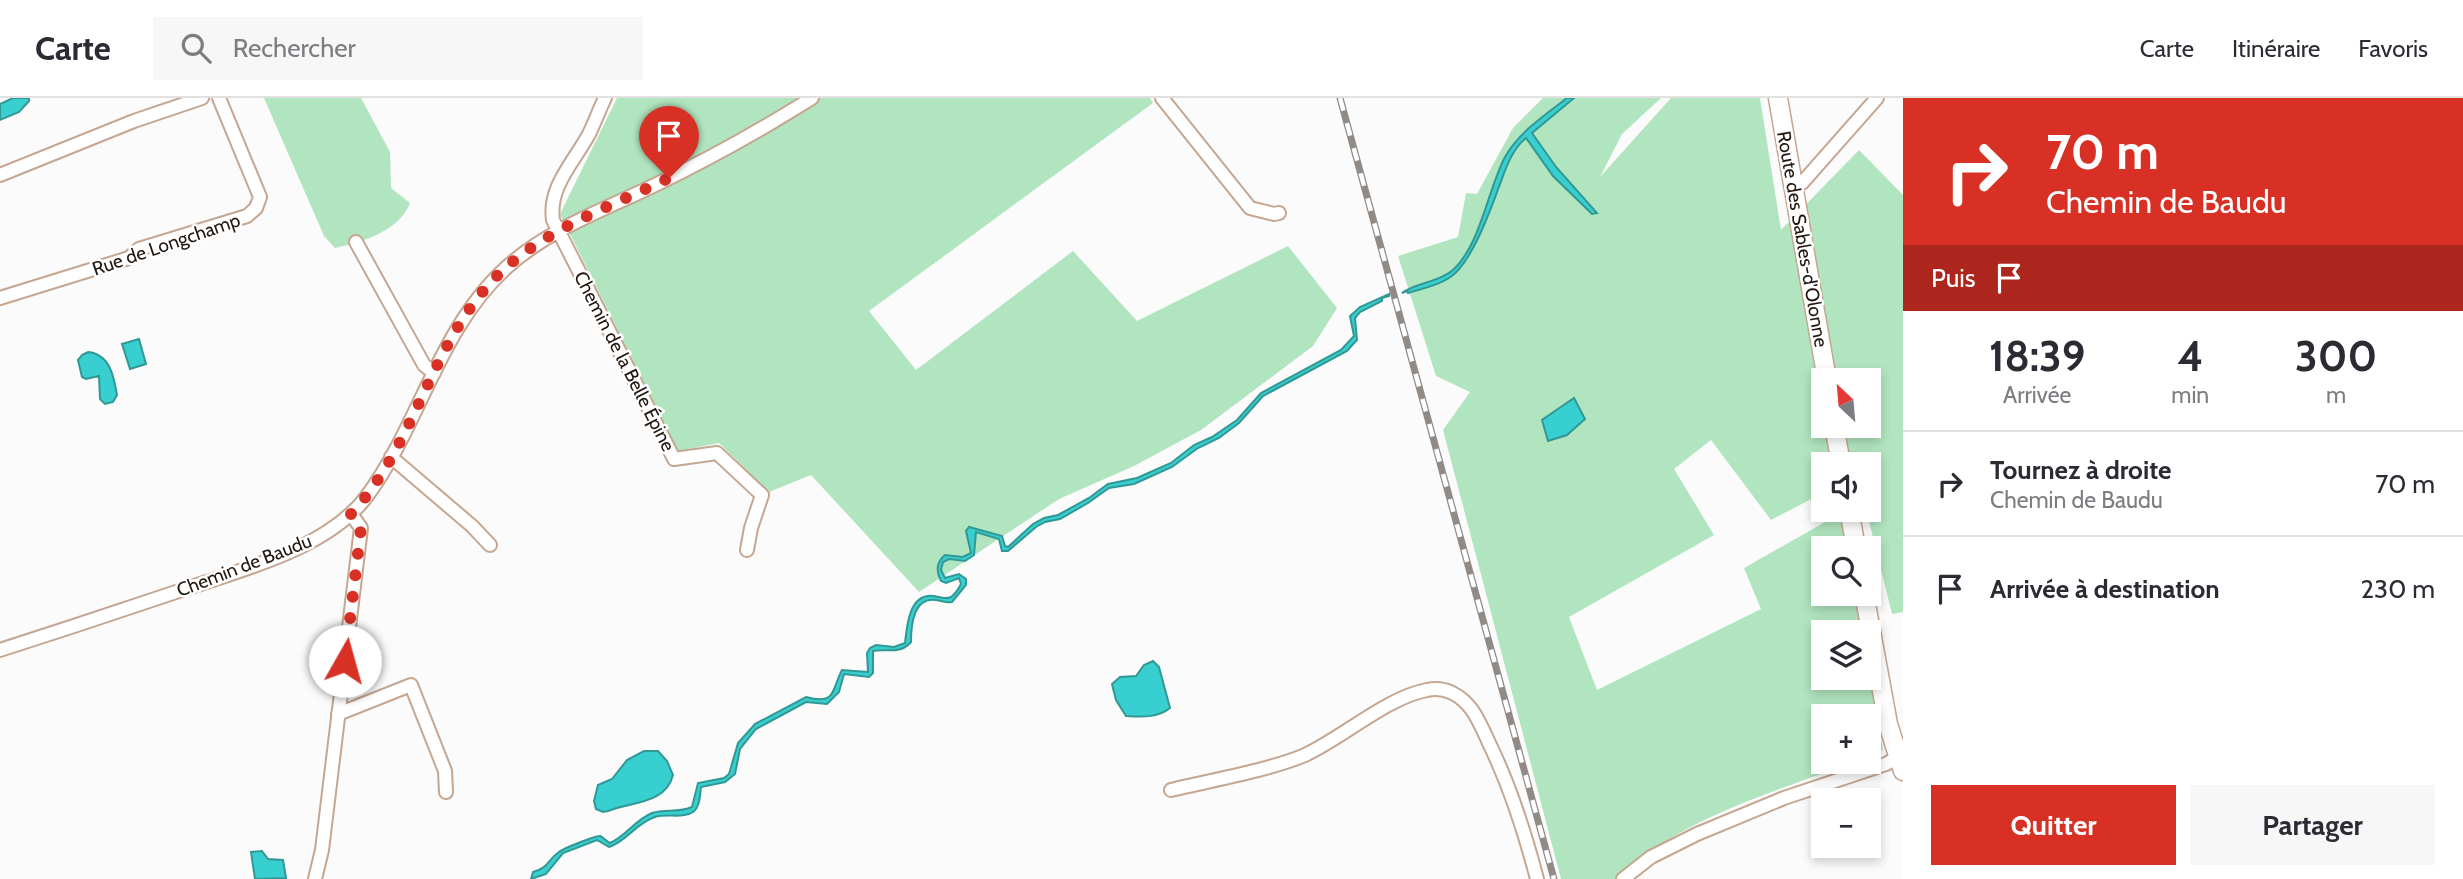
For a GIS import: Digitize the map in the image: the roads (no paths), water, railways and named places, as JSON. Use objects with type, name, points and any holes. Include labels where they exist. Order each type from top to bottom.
[{"type":"main road","name":"Route des Sables-d'Olonne","points":[[1778,98],[1825,368]]},
{"type":"main road","points":[[1866,606],[1888,724],[1901,760]]},
{"type":"street","points":[[0,175],[100,134],[202,98]]},
{"type":"street","name":"Rue de Longchamp","points":[[0,298],[129,258],[139,249],[247,216],[256,208],[260,197],[219,98]]},
{"type":"street","points":[[559,231],[553,220],[551,207],[556,190],[590,133],[605,98]]},
{"type":"street","name":"Chemin de Baudu","points":[[0,649],[69,629],[270,559],[316,538],[351,514],[367,497],[460,326],[484,290],[509,265],[559,231],[689,169],[812,98]]},
{"type":"street","points":[[1162,98],[1250,208],[1279,213]]},
{"type":"street","points":[[1793,186],[1802,183],[1877,98]]},
{"type":"street","name":"Chemin de la Belle Épine","points":[[559,231],[674,460],[717,453],[762,495],[747,550]]},
{"type":"street","points":[[356,242],[424,365],[434,373]]},
{"type":"street","points":[[391,457],[472,526],[490,545]]},
{"type":"street","points":[[315,879],[322,850],[361,528],[351,514]]},
{"type":"street","points":[[338,714],[411,685],[445,771],[446,792]]},
{"type":"street","points":[[1171,790],[1304,755],[1406,697],[1438,688],[1452,692],[1463,700],[1480,723],[1525,833],[1536,879]]},
{"type":"street","points":[[1623,879],[1651,857],[1697,834],[1784,798],[1901,760]]},
{"type":"water","points":[[13,98],[29,98],[29,101],[19,112],[0,120],[0,104]]},
{"type":"water","points":[[1567,98],[1574,98],[1532,133],[1556,167],[1597,213],[1592,214],[1553,176],[1526,138],[1510,159],[1479,236],[1457,271],[1434,285],[1402,293],[1414,287],[1442,277],[1454,269],[1478,231],[1505,157],[1533,124]]},
{"type":"water","points":[[1389,294],[1355,318],[1357,340],[1347,351],[1263,396],[1239,423],[1172,467],[1134,484],[1109,488],[1060,519],[1036,527],[1008,551],[1002,551],[999,539],[976,532],[974,555],[965,561],[949,559],[943,562],[941,570],[945,578],[959,574],[966,579],[966,585],[952,602],[928,600],[922,603],[915,614],[911,642],[898,650],[873,651],[873,673],[869,677],[844,674],[839,692],[827,704],[806,702],[756,729],[740,749],[735,774],[725,782],[701,787],[698,804],[693,812],[648,820],[609,847],[597,840],[563,853],[546,874],[531,879],[533,872],[545,866],[566,848],[597,836],[610,843],[652,813],[692,807],[698,783],[724,778],[729,774],[738,743],[755,724],[806,697],[828,698],[842,670],[868,672],[867,653],[870,648],[876,645],[894,647],[905,643],[914,605],[926,596],[949,598],[960,586],[959,578],[946,583],[941,581],[938,567],[945,555],[963,557],[971,553],[966,531],[969,527],[1002,536],[1005,546],[1008,547],[1033,524],[1058,515],[1108,484],[1137,478],[1171,463],[1194,445],[1212,437],[1237,420],[1261,393],[1341,350],[1354,336],[1350,316],[1360,307]]},
{"type":"water","points":[[139,339],[146,364],[130,369],[122,344]]},
{"type":"water","points":[[88,352],[101,357],[110,368],[117,395],[113,402],[105,404],[100,399],[99,376],[86,379],[82,377],[78,360]]},
{"type":"water","points":[[1574,398],[1585,419],[1567,435],[1548,441],[1542,420]]},
{"type":"water","points":[[1153,661],[1159,667],[1170,708],[1144,717],[1126,716],[1116,700],[1112,684],[1120,677],[1136,676],[1144,665]]},
{"type":"water","points":[[644,751],[658,751],[667,761],[673,775],[669,785],[663,792],[646,800],[603,812],[596,809],[594,801],[598,785],[612,779],[627,760]]},
{"type":"water","points":[[262,851],[268,859],[283,860],[286,878],[255,879],[251,852]]},
{"type":"railway","points":[[1340,98],[1554,879]]}]
